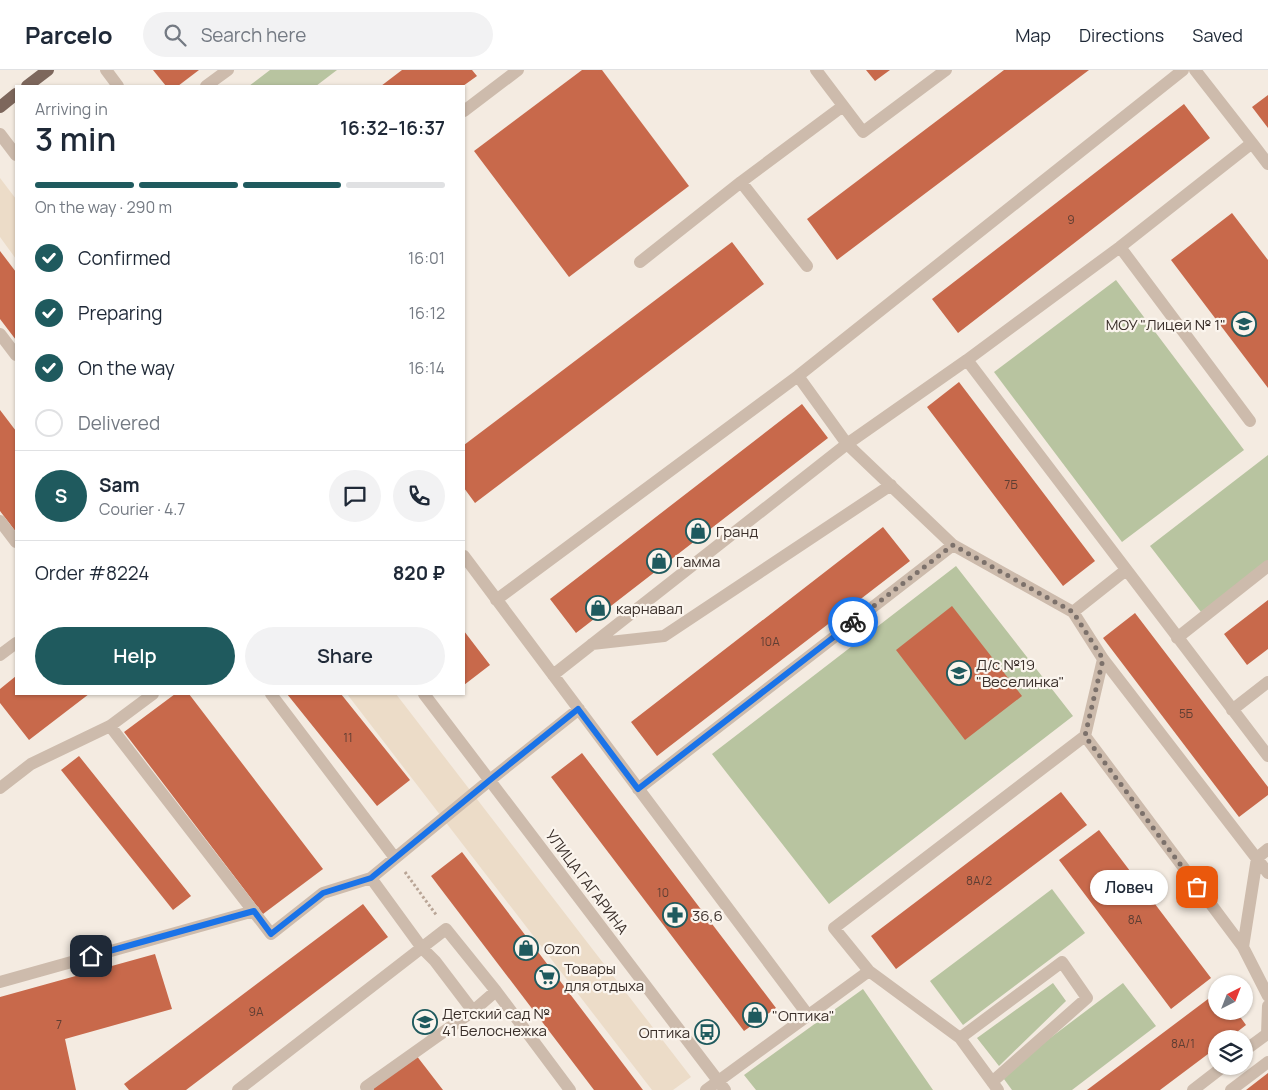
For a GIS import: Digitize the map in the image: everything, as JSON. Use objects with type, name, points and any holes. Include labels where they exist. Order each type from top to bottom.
[{"type":"main road","points":[[28,85],[48,70]]},
{"type":"main road","points":[[0,107],[15,95]]},
{"type":"street","points":[[106,70],[117,85]]},
{"type":"street","points":[[207,85],[228,70]]},
{"type":"street","points":[[465,110],[518,70]]},
{"type":"street","points":[[816,70],[863,132],[946,70]]},
{"type":"street","points":[[496,600],[798,376],[1183,70]]},
{"type":"street","points":[[1195,70],[1268,164]]},
{"type":"street","points":[[640,262],[741,182],[843,106]]},
{"type":"street","points":[[0,134],[15,154]]},
{"type":"street","points":[[553,675],[847,444],[967,360],[1120,247],[1252,143]]},
{"type":"street","points":[[741,182],[807,266]]},
{"type":"street","points":[[1120,247],[1250,421]]},
{"type":"street","points":[[0,334],[15,354]]},
{"type":"street","points":[[967,360],[1268,756]]},
{"type":"street","points":[[798,376],[847,444],[953,545],[1073,612],[1103,659],[1268,874]]},
{"type":"street","points":[[592,644],[664,636],[891,485]]},
{"type":"street","points":[[0,521],[15,541]]},
{"type":"street","points":[[638,789],[953,545]]},
{"type":"street","points":[[465,557],[808,1016]]},
{"type":"street","points":[[1178,638],[1268,566]]},
{"type":"street","points":[[1073,612],[1126,570]]},
{"type":"street","points":[[0,655],[15,644]]},
{"type":"street","points":[[960,1038],[1062,962],[1087,998],[995,1086],[960,1038],[869,971],[834,928],[1085,736],[1103,659]]},
{"type":"street","points":[[1232,710],[1268,682]]},
{"type":"street","points":[[0,788],[31,764],[110,726],[152,695]]},
{"type":"street","points":[[272,695],[395,858]]},
{"type":"street","name":"УЛИЦА ГАГАРИНА","points":[[425,695],[721,1085]]},
{"type":"street","points":[[110,726],[271,934],[323,893],[371,878],[578,709]]},
{"type":"street","points":[[1085,736],[1242,948],[1268,996]]},
{"type":"street","points":[[1242,948],[1257,858],[1268,849]]},
{"type":"street","points":[[371,878],[422,948],[435,961],[473,1011]]},
{"type":"street","points":[[0,982],[254,911]]},
{"type":"street","points":[[238,1090],[446,929],[496,991],[570,1090]]},
{"type":"street","points":[[706,1090],[721,1085],[808,1016],[869,971]]},
{"type":"street","points":[[368,1090],[366,1087],[473,1011],[496,991]]},
{"type":"street","points":[[1253,1045],[1267,1035],[1268,1006]]},
{"type":"street","points":[[1231,1090],[1268,1062]]},
{"type":"street","points":[[1192,1090],[1212,1075]]},
{"type":"path","points":[[395,858],[446,929]]},
{"type":"green space","points":[[270,70],[337,70],[317,85],[250,85]]},
{"type":"green space","points":[[1116,280],[1244,450],[1122,542],[994,372]]},
{"type":"green space","points":[[1268,455],[1268,561],[1201,612],[1150,546]]},
{"type":"green space","points":[[956,566],[1073,716],[829,904],[712,754]]},
{"type":"green space","points":[[1052,889],[1085,933],[963,1025],[930,981]]},
{"type":"green space","points":[[1053,983],[1066,1001],[999,1066],[977,1038]]},
{"type":"green space","points":[[1123,983],[1156,1026],[1072,1090],[1012,1090],[1001,1075]]},
{"type":"green space","points":[[863,989],[933,1090],[756,1090],[744,1075]]},
{"type":"shaded area","points":[[0,178],[15,198],[15,258],[0,237]]},
{"type":"shaded area","points":[[348,695],[397,695],[691,1077],[673,1090],[652,1090]]},
{"type":"building","points":[[153,70],[199,70],[179,85],[165,85]]},
{"type":"building","points":[[402,70],[472,70],[477,76],[464,85],[382,85]]},
{"type":"building","points":[[582,70],[602,70],[689,186],[569,277],[474,151]]},
{"type":"building","points":[[866,70],[890,70],[875,81]]},
{"type":"building","points":[[1004,70],[1089,70],[837,260],[807,219]]},
{"type":"building","points":[[1268,95],[1268,128],[1252,107]]},
{"type":"building","points":[[1184,104],[1210,138],[958,333],[932,299]]},
{"type":"building","name":"МОУ \"Лицей № 1\"","points":[[1232,213],[1268,260],[1268,388],[1171,260]]},
{"type":"building","points":[[732,242],[764,284],[475,503],[465,489],[465,444]]},
{"type":"building","points":[[0,251],[15,271],[15,339],[0,319]]},
{"type":"building","points":[[959,382],[1095,561],[1063,586],[927,407]]},
{"type":"building","points":[[802,404],[828,438],[576,633],[550,599]]},
{"type":"building","points":[[0,410],[15,430],[15,531],[0,511]]},
{"type":"building","points":[[883,527],[910,561],[657,756],[631,722]]},
{"type":"building","points":[[1268,600],[1268,649],[1247,665],[1224,634]]},
{"type":"building","name":"Д/с №19 \"Веселинка\"","points":[[952,606],[1022,696],[965,740],[896,650]]},
{"type":"building","points":[[1135,613],[1268,787],[1268,795],[1239,817],[1103,638]]},
{"type":"building","points":[[465,632],[490,665],[465,684]]},
{"type":"building","points":[[15,677],[15,695],[88,695],[29,740],[0,703],[0,689]]},
{"type":"building","points":[[174,695],[190,695],[323,869],[263,914],[124,732]]},
{"type":"building","points":[[288,695],[342,695],[410,780],[377,806]]},
{"type":"building","points":[[582,753],[776,1008],[744,1031],[551,777]]},
{"type":"building","points":[[79,756],[191,896],[173,910],[61,770]]},
{"type":"building","points":[[1061,792],[1087,825],[896,969],[871,936]]},
{"type":"building","points":[[1099,830],[1209,975],[1208,980],[1171,1009],[1059,860]]},
{"type":"building","points":[[462,852],[643,1090],[594,1090],[431,876]]},
{"type":"building","points":[[363,904],[388,937],[186,1090],[129,1090],[124,1084]]},
{"type":"building","points":[[155,954],[172,1009],[65,1039],[76,1090],[0,1090],[0,997]]},
{"type":"building","points":[[1208,999],[1208,1020],[1242,1020],[1246,1025],[1240,1030],[1208,1030],[1208,1054],[1160,1090],[1087,1090]]},
{"type":"building","points":[[416,1055],[443,1090],[373,1090],[373,1089]]},
{"type":"building","points":[[1268,1073],[1268,1090],[1246,1090]]},
{"type":"way so far","points":[[853,622],[953,545],[1073,612],[1103,659],[1085,736],[1197,887]]},
{"type":"place","name":"МОУ \"Лицей № 1\"","points":[[1244,324]]},
{"type":"place","name":"Гранд","points":[[698,531]]},
{"type":"place","name":"Гамма","points":[[659,561]]},
{"type":"place","name":"карнавал","points":[[598,608]]},
{"type":"place","name":"Д/с №19 \"Веселинка\"","points":[[959,673]]},
{"type":"place","name":"Ловеч","points":[[1197,887]]},
{"type":"place","name":"36,6","points":[[675,915]]},
{"type":"place","name":"Ozon","points":[[526,948]]},
{"type":"place","name":"Товары для отдыха","points":[[547,977]]},
{"type":"place","name":"\"Оптика\"","points":[[755,1015]]},
{"type":"place","name":"Детский сад № 41 Белоснежка","points":[[425,1022]]},
{"type":"place","name":"Оптика","points":[[707,1032]]},
{"type":"route","points":[[91,956],[254,911],[271,934],[323,893],[371,878],[578,709],[638,789],[853,622]]}]
